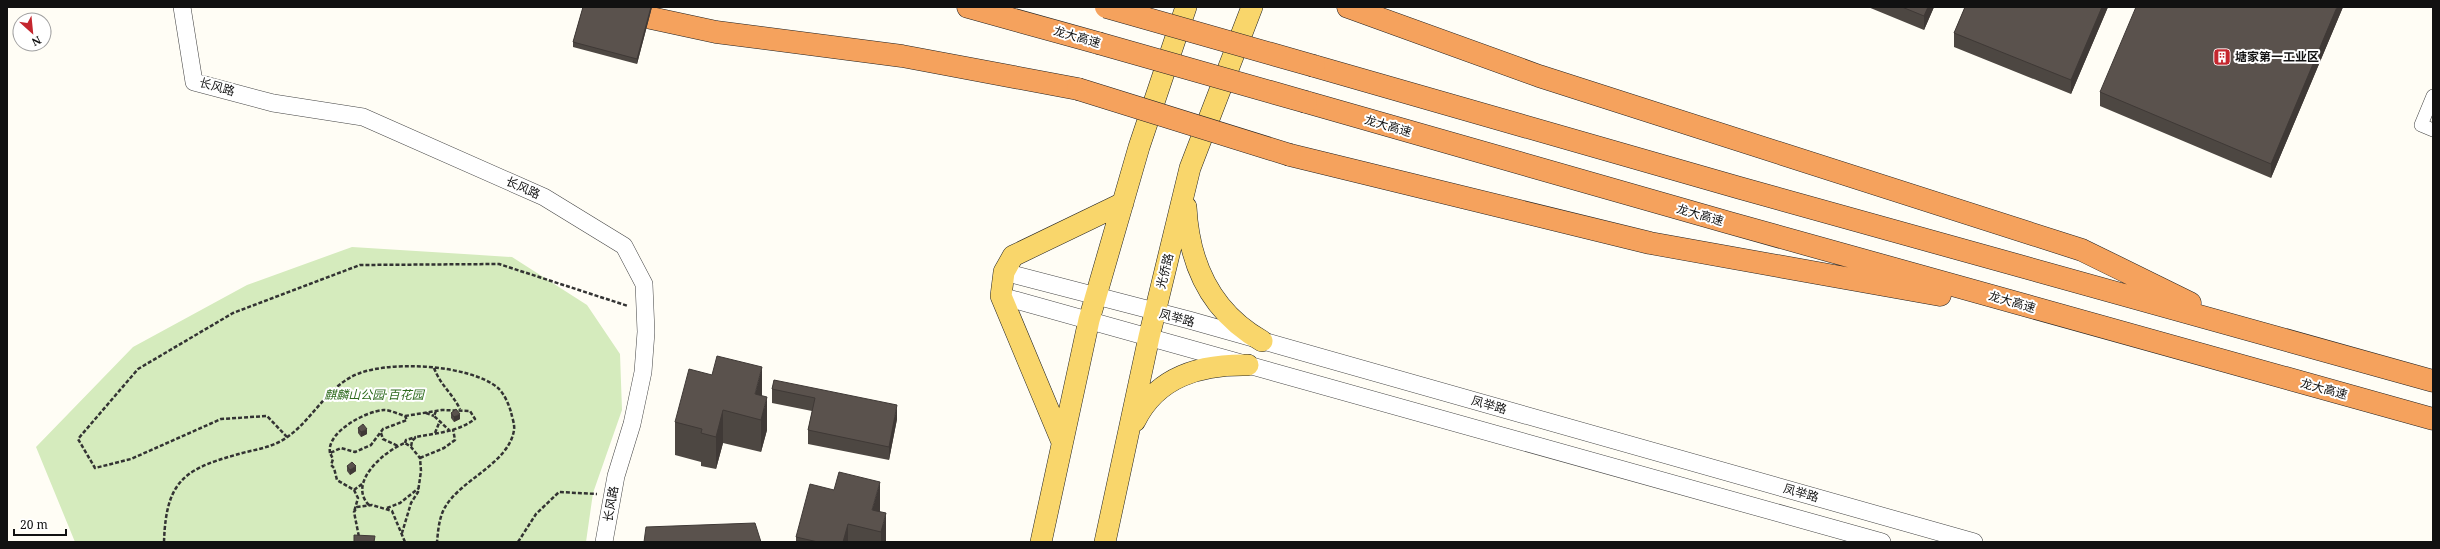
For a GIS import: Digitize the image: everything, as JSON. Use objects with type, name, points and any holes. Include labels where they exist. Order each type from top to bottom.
[{"type":"highway","name":"龙大高速","points":[[968,7],[2433,419]]},
{"type":"highway","points":[[1106,7],[2433,381]]},
{"type":"highway","points":[[1348,7],[1539,76],[2082,250],[2237,327]]},
{"type":"highway","points":[[651,18],[716,32],[902,56],[1078,89],[1290,155],[1650,243],[1924,292],[2137,337]]},
{"type":"main road","points":[[1042,542],[1089,320],[1139,148],[1186,7]]},
{"type":"main road","name":"光侨路","points":[[1105,542],[1149,337],[1190,168],[1252,7]]},
{"type":"main road","points":[[1187,183],[1186,220],[1196,262],[1204,281],[1222,311],[1247,333],[1262,341]]},
{"type":"main road","points":[[1062,442],[1001,296],[1004,272],[1013,256],[1123,203]]},
{"type":"main road","points":[[1128,436],[1149,400],[1173,378],[1212,366],[1248,365]]},
{"type":"street","name":"长风路","points":[[182,7],[194,82],[273,103],[363,117],[544,196],[624,246],[644,284],[646,332],[643,372],[632,424],[616,476],[604,542]]},
{"type":"street","points":[[2433,96],[2421,125],[2433,130]]},
{"type":"street","name":"凤举路","points":[[1004,272],[1262,341],[1974,542]]},
{"type":"street","points":[[1001,296],[1882,542]]},
{"type":"path","points":[[287,437],[267,416],[221,419],[131,459],[95,468],[78,439],[138,369],[233,313],[360,265],[499,264],[646,312]]},
{"type":"path","points":[[164,542],[166,507],[174,490],[191,472],[210,463],[271,446],[287,437],[326,395],[351,376],[380,368],[449,369],[475,376],[499,388],[509,406],[514,430],[505,449],[485,470],[460,489],[444,509],[438,528],[437,542]]},
{"type":"path","points":[[434,368],[443,388],[454,398],[460,409]]},
{"type":"path","points":[[354,490],[362,484],[374,466],[398,446],[405,444],[406,440],[467,425],[475,419],[470,411],[460,409],[425,412],[405,416],[382,410],[347,425],[337,433],[329,448],[333,459],[331,465],[334,468],[337,480],[354,490],[358,498],[354,512],[360,542]]},
{"type":"path","points":[[434,416],[436,411]]},
{"type":"path","points":[[425,412],[434,416],[439,423],[449,430]]},
{"type":"path","points":[[330,453],[341,448],[355,452],[371,445],[390,425],[407,420],[405,416]]},
{"type":"path","points":[[436,433],[439,423]]},
{"type":"path","points":[[420,458],[444,448],[455,440],[453,429]]},
{"type":"path","points":[[381,433],[383,439],[398,446]]},
{"type":"path","points":[[411,447],[412,440],[416,437]]},
{"type":"path","points":[[402,533],[409,509],[419,488],[421,471],[420,458],[411,447],[405,444]]},
{"type":"path","points":[[362,484],[362,496],[369,505]]},
{"type":"path","points":[[386,508],[400,503],[419,488]]},
{"type":"path","points":[[518,542],[536,514],[559,492],[612,495]]},
{"type":"path","points":[[354,512],[358,507],[369,505],[386,508],[392,511],[402,533],[404,542]]},
{"type":"green space","name":"麒麟山公园·百花园","points":[[352,247],[512,257],[587,305],[620,354],[622,410],[593,493],[586,542],[75,542],[36,447],[133,347],[247,285]]},
{"type":"building","points":[[583,7],[651,7],[637,59],[573,42]]},
{"type":"building","points":[[1902,7],[1928,7],[1924,16]]},
{"type":"building","points":[[1965,7],[2102,7],[2071,80],[1954,33]]},
{"type":"building","name":"塘家第一工业区","points":[[2136,7],[2337,7],[2271,164],[2100,92]]},
{"type":"building","points":[[717,356],[762,367],[755,394],[767,397],[761,420],[723,410],[716,437],[701,433],[702,429],[675,422],[689,369],[712,375]]},
{"type":"building","points":[[774,380],[897,405],[889,447],[808,430],[815,398],[772,389]]},
{"type":"building","points":[[456,409],[460,414],[454,417],[451,413]]},
{"type":"building","points":[[363,424],[367,429],[361,432],[358,428]]},
{"type":"building","points":[[352,462],[356,466],[350,470],[347,466]]},
{"type":"building","points":[[839,472],[880,482],[872,510],[886,513],[881,532],[848,524],[843,542],[818,542],[796,537],[810,484],[834,490]]},
{"type":"building","points":[[755,523],[761,542],[644,542],[646,527]]},
{"type":"building","points":[[354,535],[375,536],[374,542],[354,542]]},
{"type":"place","name":"塘家第一工业区","points":[[2222,57]]}]
